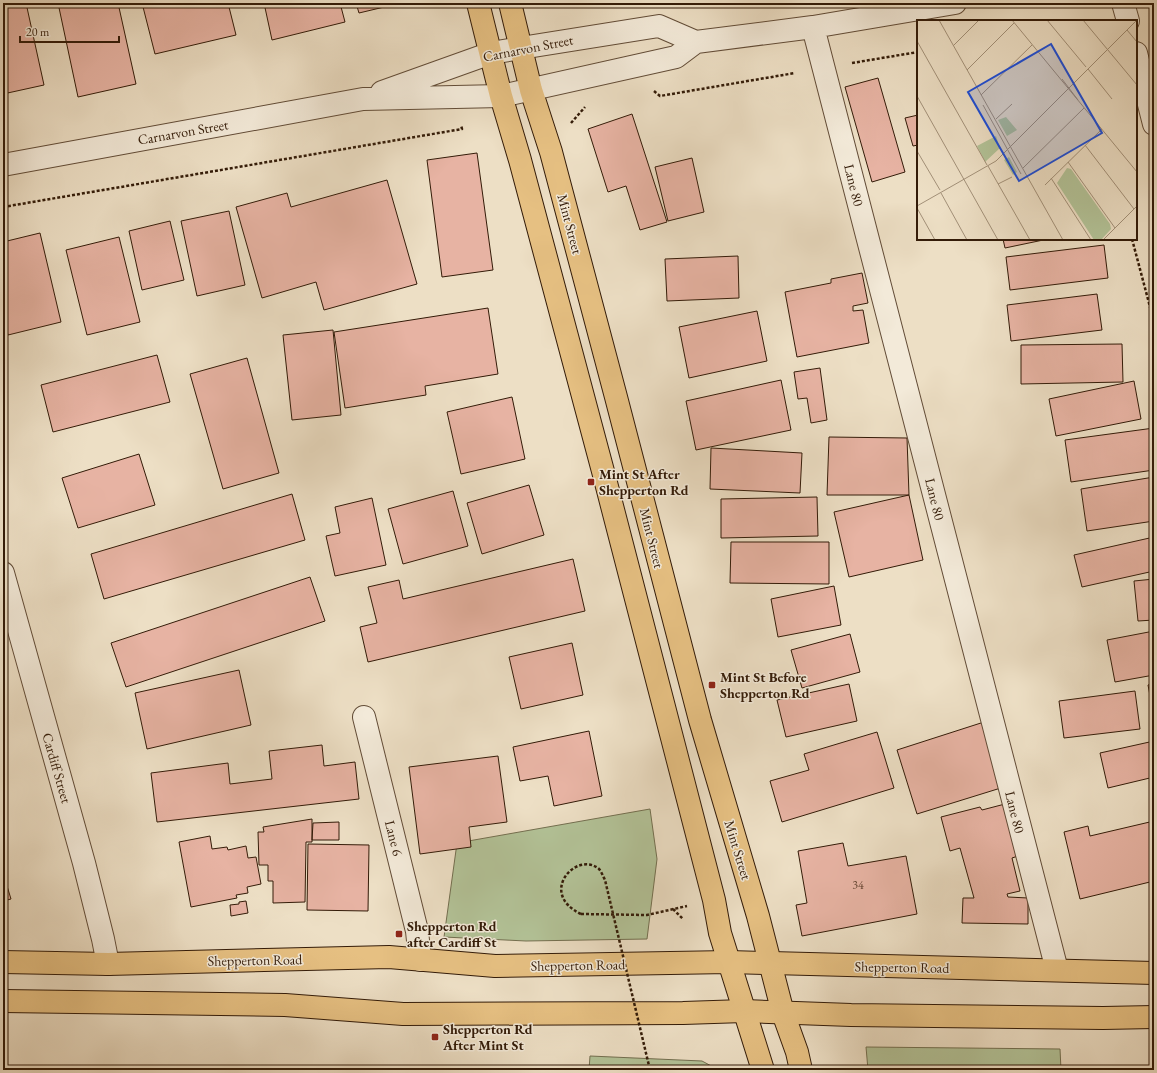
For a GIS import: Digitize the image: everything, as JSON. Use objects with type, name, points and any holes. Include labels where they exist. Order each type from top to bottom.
[{"type":"main road","points":[[478,3],[604,475],[714,900],[720,933],[763,1070]]},
{"type":"main road","name":"Mint Street","points":[[510,3],[531,90],[551,152],[700,720],[758,916],[769,964],[783,1013],[801,1070]]},
{"type":"main road","name":"Shepperton Road","points":[[3,962],[108,964],[389,957],[495,966],[730,962],[1154,973]]},
{"type":"main road","points":[[3,1001],[285,1006],[403,1014],[674,1013],[744,1011],[783,1013],[1103,1018],[1154,1017]]},
{"type":"street","name":"Carnarvon Street","points":[[3,165],[363,99],[502,96],[676,57],[696,42],[813,27],[955,3]]},
{"type":"street","points":[[1123,3],[1128,20]]},
{"type":"street","name":"Carnarvon Street","points":[[363,99],[491,53],[659,26],[696,42]]},
{"type":"street","name":"Lane 80","points":[[813,27],[1057,970]]},
{"type":"street","points":[[1137,57],[1154,124]]},
{"type":"street","name":"Cardiff Street","points":[[3,573],[84,863],[108,964]]},
{"type":"street","name":"Lane 6","points":[[364,717],[417,931],[420,960]]},
{"type":"path","points":[[651,88],[660,96],[917,52]]},
{"type":"path","points":[[568,118],[570,124],[588,104]]},
{"type":"path","points":[[3,207],[462,129],[460,118]]},
{"type":"path","points":[[1132,240],[1154,322]]},
{"type":"path","points":[[650,1070],[614,918],[612,910],[610,902],[605,880],[599,869],[589,864],[577,866],[568,873],[562,883],[561,893],[565,903],[581,914],[611,914],[618,914],[647,915],[687,906]]},
{"type":"path","points":[[672,909],[683,919]]},
{"type":"green space","points":[[650,809],[657,859],[647,939],[526,941],[444,937],[457,843]]},
{"type":"green space","points":[[866,1047],[1060,1049],[1061,1070],[868,1070]]},
{"type":"green space","points":[[590,1056],[702,1061],[717,1070],[589,1070]]},
{"type":"building","points":[[3,3],[26,3],[44,85],[3,94]]},
{"type":"building","points":[[58,3],[118,3],[136,84],[78,97]]},
{"type":"building","points":[[142,3],[228,3],[236,35],[155,54]]},
{"type":"building","points":[[264,3],[340,3],[345,22],[272,40]]},
{"type":"building","points":[[356,3],[401,3],[359,13]]},
{"type":"building","points":[[878,78],[905,172],[872,182],[845,87]]},
{"type":"building","points":[[632,114],[667,222],[640,230],[626,186],[608,192],[588,129]]},
{"type":"building","points":[[917,115],[917,145],[913,146],[905,118]]},
{"type":"building","points":[[477,153],[493,270],[442,277],[427,160]]},
{"type":"building","points":[[692,158],[704,212],[668,221],[655,167]]},
{"type":"building","points":[[387,180],[417,284],[324,310],[316,282],[262,298],[236,207],[287,193],[291,207]]},
{"type":"building","points":[[229,211],[245,285],[197,296],[181,221]]},
{"type":"building","points":[[170,221],[184,280],[142,290],[129,231]]},
{"type":"building","points":[[40,233],[61,322],[8,335],[3,315],[3,242]]},
{"type":"building","points":[[119,237],[140,322],[87,335],[66,250]]},
{"type":"building","points":[[1003,240],[1043,240],[1005,248]]},
{"type":"building","points":[[1104,245],[1108,278],[1010,290],[1006,257]]},
{"type":"building","points":[[738,256],[739,298],[667,301],[665,259]]},
{"type":"building","points":[[862,273],[868,303],[853,306],[853,311],[863,310],[869,343],[797,357],[785,292],[831,283],[831,279]]},
{"type":"building","points":[[1097,294],[1102,330],[1011,341],[1007,305]]},
{"type":"building","points":[[488,308],[498,374],[425,386],[426,395],[345,408],[334,332]]},
{"type":"building","points":[[757,311],[767,361],[689,378],[679,327]]},
{"type":"building","points":[[333,330],[341,415],[292,420],[283,335]]},
{"type":"building","points":[[1122,344],[1123,382],[1021,384],[1021,345]]},
{"type":"building","points":[[157,355],[170,402],[53,432],[41,385]]},
{"type":"building","points":[[247,358],[279,473],[223,489],[190,374]]},
{"type":"building","points":[[820,368],[827,420],[811,423],[807,398],[798,399],[794,372]]},
{"type":"building","points":[[781,380],[791,430],[696,450],[686,401]]},
{"type":"building","points":[[1134,381],[1141,419],[1056,436],[1049,399]]},
{"type":"building","points":[[512,397],[525,459],[461,474],[447,412]]},
{"type":"building","points":[[1154,428],[1154,470],[1071,482],[1065,440]]},
{"type":"building","points":[[829,437],[907,438],[909,495],[827,495]]},
{"type":"building","points":[[711,448],[802,453],[800,493],[710,489]]},
{"type":"building","points":[[139,454],[155,505],[78,528],[62,478]]},
{"type":"building","points":[[1154,477],[1154,521],[1087,531],[1081,489]]},
{"type":"building","points":[[529,485],[544,535],[482,554],[467,503]]},
{"type":"building","points":[[453,491],[468,546],[403,564],[388,509]]},
{"type":"building","points":[[292,494],[305,540],[104,599],[91,554]]},
{"type":"building","points":[[909,495],[923,560],[849,577],[834,512]]},
{"type":"building","points":[[817,497],[818,536],[721,538],[721,499]]},
{"type":"building","points":[[372,498],[386,565],[335,576],[326,536],[340,533],[335,507]]},
{"type":"building","points":[[1154,537],[1154,571],[1082,587],[1074,555]]},
{"type":"building","points":[[731,542],[829,542],[829,584],[730,583]]},
{"type":"building","points":[[573,559],[585,611],[368,662],[360,627],[377,623],[368,587],[399,580],[403,599]]},
{"type":"building","points":[[310,577],[325,621],[126,687],[111,643]]},
{"type":"building","points":[[1154,579],[1154,620],[1138,621],[1134,581]]},
{"type":"building","points":[[834,586],[841,625],[778,637],[771,599]]},
{"type":"building","points":[[1154,631],[1154,675],[1115,682],[1107,640]]},
{"type":"building","points":[[850,634],[860,672],[802,688],[791,650]]},
{"type":"building","points":[[572,643],[583,695],[521,709],[509,657]]},
{"type":"building","points":[[239,670],[251,725],[147,749],[135,693]]},
{"type":"building","points":[[1154,683],[1154,717],[1148,685]]},
{"type":"building","points":[[849,684],[857,721],[786,737],[777,700]]},
{"type":"building","points":[[1135,691],[1140,729],[1064,738],[1059,701]]},
{"type":"building","points":[[984,722],[1004,787],[917,814],[897,750]]},
{"type":"building","points":[[589,731],[602,796],[554,806],[548,776],[520,781],[513,747]]},
{"type":"building","points":[[877,732],[894,788],[782,822],[770,781],[809,770],[804,754]]},
{"type":"building","points":[[1154,741],[1154,777],[1108,788],[1100,753]]},
{"type":"building","points":[[322,745],[324,766],[355,762],[359,799],[157,822],[151,773],[228,763],[230,784],[272,779],[269,751]]},
{"type":"building","points":[[498,756],[507,822],[469,827],[471,847],[420,854],[409,767]]},
{"type":"building","points":[[1005,804],[1018,856],[1012,858],[1020,891],[1007,894],[1008,897],[1028,898],[1028,924],[962,923],[963,898],[974,898],[960,848],[950,851],[941,817],[980,807],[982,810]]},
{"type":"building","points":[[312,819],[312,842],[306,842],[305,902],[273,903],[273,881],[268,881],[268,865],[259,865],[258,832],[264,832],[263,827]]},
{"type":"building","points":[[1154,821],[1154,881],[1080,899],[1064,832],[1088,826],[1090,836]]},
{"type":"building","points":[[339,822],[339,840],[312,840],[313,823]]},
{"type":"building","points":[[210,836],[212,849],[227,847],[228,850],[246,846],[248,858],[256,857],[261,884],[247,887],[248,893],[236,895],[237,898],[191,907],[179,842]]},
{"type":"building","points":[[843,843],[848,866],[906,856],[917,914],[802,936],[796,905],[807,903],[798,851]]},
{"type":"building","points":[[308,844],[369,845],[368,911],[307,910]]},
{"type":"building","points":[[3,873],[11,899],[3,901]]},
{"type":"building","points":[[246,901],[248,913],[231,916],[230,905],[239,904],[239,902]]},
{"type":"place","name":"Mint St After Shepperton Rd","points":[[591,482]]},
{"type":"place","name":"Mint St Before Shepperton Rd","points":[[712,685]]},
{"type":"place","name":"Shepperton Rd after Cardiff St","points":[[399,934]]},
{"type":"place","name":"Shepperton Rd After Mint St","points":[[435,1037]]}]
